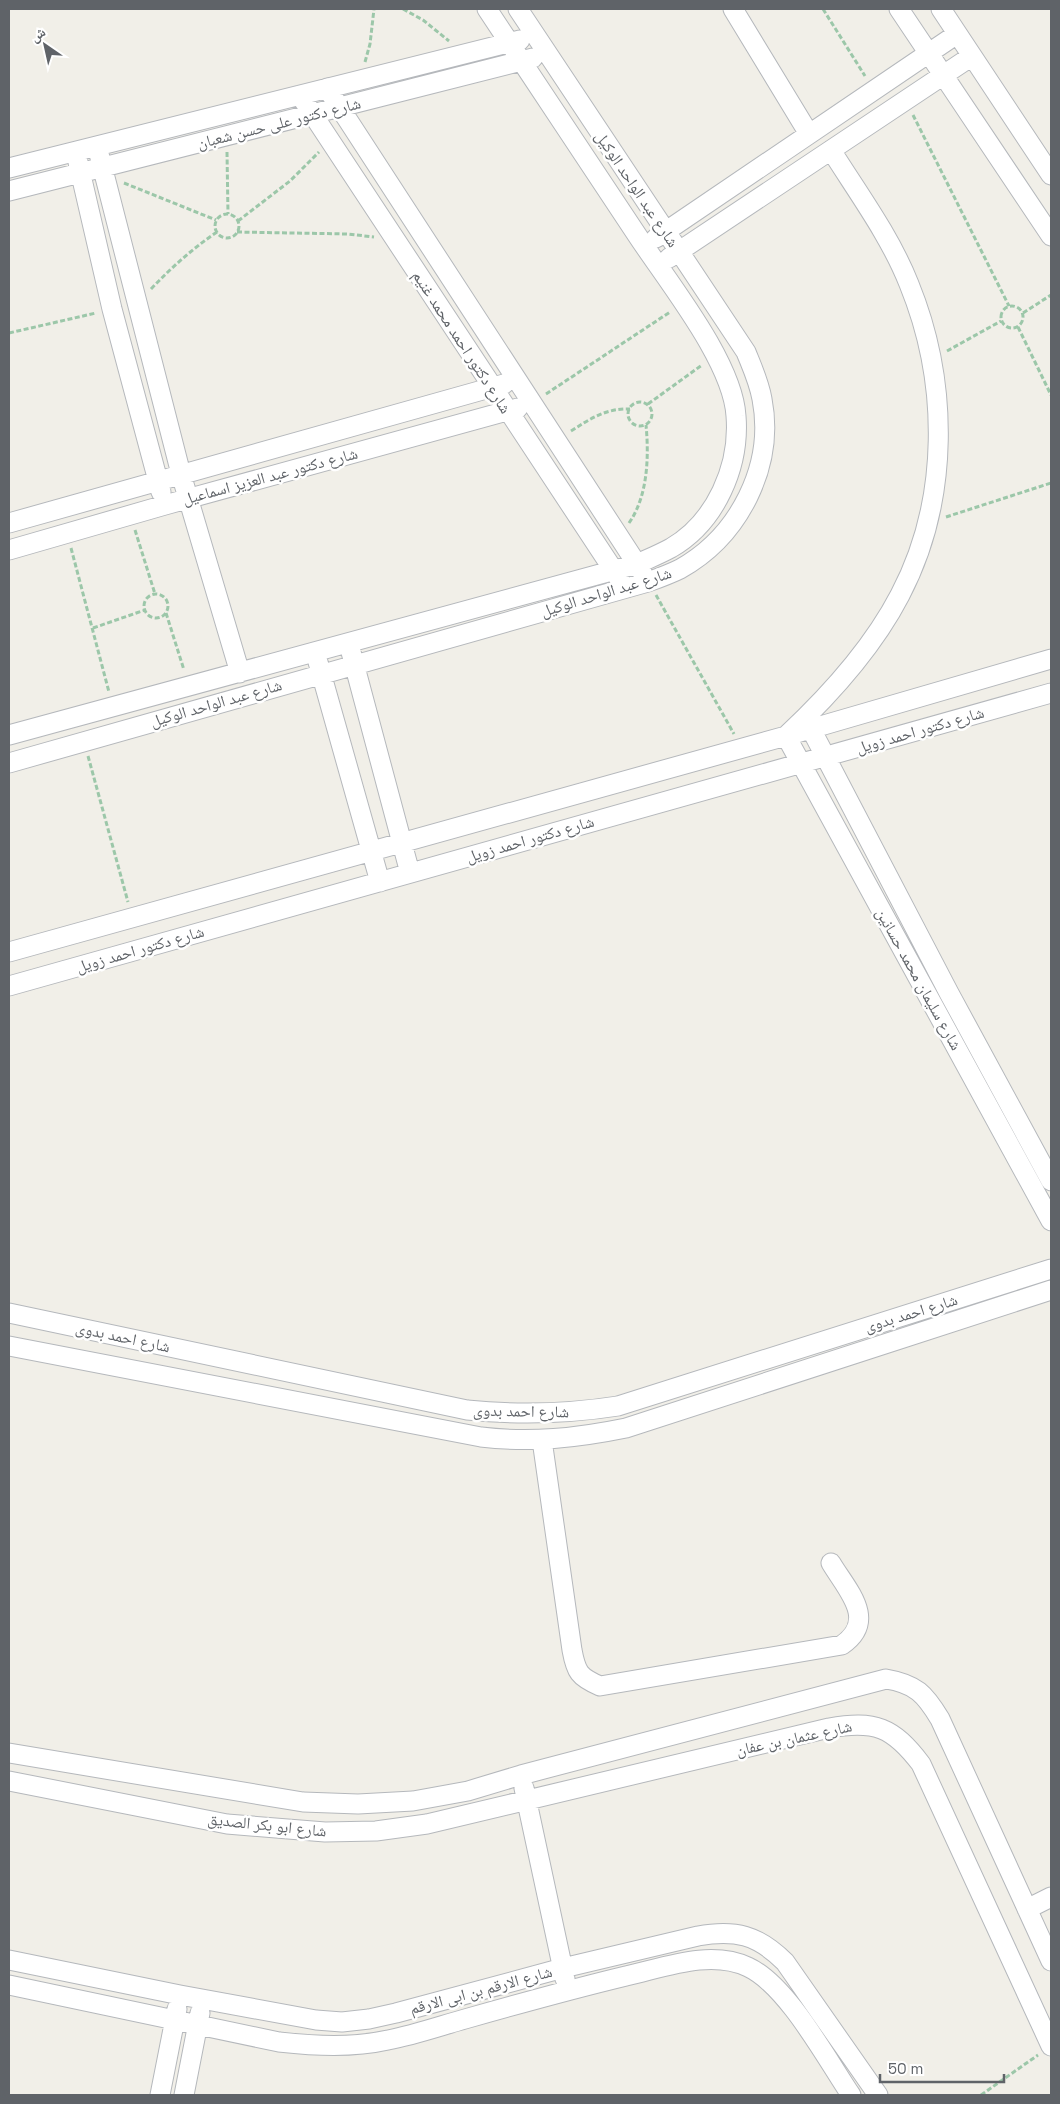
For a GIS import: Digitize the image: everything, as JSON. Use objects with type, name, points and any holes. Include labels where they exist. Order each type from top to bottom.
[{"type":"street","name":"شارع عبد الواحد الوكيل","points":[[9,736],[637,564],[672,547],[696,528],[715,503],[729,476],[736,446],[736,415],[730,385],[716,355],[658,265],[487,9]]},
{"type":"street","name":"شارع عبد الواحد الوكيل","points":[[9,763],[321,673],[648,582],[679,569],[700,556],[719,539],[735,520],[748,498],[758,474],[763,450],[763,408],[756,375],[746,352],[518,9]]},
{"type":"street","points":[[733,9],[809,134]]},
{"type":"street","points":[[899,9],[1051,236]]},
{"type":"street","points":[[941,9],[1051,175]]},
{"type":"street","points":[[644,246],[957,34]]},
{"type":"street","name":"شارع دكتور على حسن شعبان","points":[[9,168],[536,36]]},
{"type":"street","name":"شارع دكتور على حسن شعبان","points":[[9,191],[81,173],[103,171],[227,136],[549,55]]},
{"type":"street","points":[[658,265],[972,56]]},
{"type":"street","name":"شارع دكتور احمد محمد غنيم","points":[[327,88],[648,582]]},
{"type":"street","name":"شارع دكتور احمد محمد غنيم","points":[[300,95],[625,588]]},
{"type":"street","points":[[97,146],[180,474],[240,674]]},
{"type":"street","points":[[786,736],[818,706],[848,671],[876,634],[900,595],[918,553],[926,524],[937,463],[938,417],[932,360],[924,326],[909,283],[888,242],[831,150]]},
{"type":"street","points":[[76,151],[112,309],[165,504]]},
{"type":"street","name":"شارع دكتور عبد العزيز اسماعيل","points":[[9,523],[517,380]]},
{"type":"street","name":"شارع دكتور عبد العزيز اسماعيل","points":[[9,550],[165,504],[532,403]]},
{"type":"street","points":[[348,642],[410,873]]},
{"type":"street","points":[[315,651],[380,882]]},
{"type":"street","name":"شارع دكتور احمد زويل","points":[[9,952],[811,729],[1051,659]]},
{"type":"street","name":"شارع دكتور احمد زويل","points":[[9,986],[800,762],[1051,693]]},
{"type":"street","name":"شارع سليمان محمد حسانين","points":[[811,729],[948,993],[1051,1181]]},
{"type":"street","name":"شارع سليمان محمد حسانين","points":[[786,736],[1051,1221]]},
{"type":"street","name":"شارع احمد بدوى","points":[[9,1313],[468,1410],[505,1414],[543,1414],[580,1412],[618,1406],[1051,1269]]},
{"type":"street","name":"شارع احمد بدوى","points":[[9,1346],[481,1436],[511,1440],[542,1440],[588,1436],[626,1428],[1051,1290]]},
{"type":"street","points":[[542,1440],[572,1650],[575,1666],[583,1679],[600,1686],[842,1645],[852,1638],[859,1623],[859,1608],[831,1563]]},
{"type":"street","name":"شارع عثمان بن عفان","points":[[521,1775],[886,1679],[904,1682],[919,1690],[940,1719],[1051,1961]]},
{"type":"street","name":"شارع عثمان بن عفان","points":[[526,1800],[829,1728],[856,1724],[882,1729],[905,1743],[921,1764],[1051,2046]]},
{"type":"street","name":"شارع ابو بكر الصديق","points":[[9,1753],[303,1802],[358,1804],[413,1801],[468,1790],[521,1775]]},
{"type":"street","points":[[521,1775],[568,1990]]},
{"type":"street","name":"شارع ابو بكر الصديق","points":[[9,1781],[227,1824],[326,1832],[376,1830],[426,1824],[526,1800]]},
{"type":"street","points":[[1027,1908],[1051,1897]]},
{"type":"street","name":"شارع الارقم بن ابى الارقم","points":[[9,1960],[203,2000],[316,2020],[351,2021],[396,2013],[563,1968],[718,1932],[738,1934],[758,1940],[773,1950],[785,1962],[878,2095]]},
{"type":"street","name":"شارع الارقم بن ابى الارقم","points":[[9,1985],[279,2042],[316,2046],[353,2046],[389,2040],[568,1990],[682,1963],[727,1960],[748,1967],[769,1980],[787,1999],[851,2095]]},
{"type":"street","points":[[160,2095],[180,1995]]},
{"type":"street","points":[[184,2095],[203,2000]]},
{"type":"path","points":[[356,81],[365,63],[370,44],[374,9]]},
{"type":"path","points":[[403,9],[437,30],[460,56]]},
{"type":"path","points":[[823,9],[873,90]]},
{"type":"path","points":[[905,100],[1009,306]]},
{"type":"path","points":[[227,136],[228,214]]},
{"type":"path","points":[[238,220],[236,217],[228,214],[219,216],[216,220],[215,228],[225,238],[234,236],[237,232],[238,220],[290,181],[329,140]]},
{"type":"path","points":[[103,171],[216,220]]},
{"type":"path","points":[[137,303],[176,262],[217,232]]},
{"type":"path","points":[[237,232],[348,234],[394,239]]},
{"type":"path","points":[[1023,312],[1051,295]]},
{"type":"path","points":[[532,403],[683,304]]},
{"type":"path","points":[[1001,321],[1003,310],[1009,306],[1017,307],[1023,312]]},
{"type":"path","points":[[9,333],[112,309]]},
{"type":"path","points":[[1001,321],[1008,328],[1018,327],[1023,321],[1023,312]]},
{"type":"path","points":[[932,360],[1001,321]]},
{"type":"path","points":[[1018,327],[1051,395]]},
{"type":"path","points":[[556,440],[599,414],[610,410],[630,409],[638,402],[648,404],[716,355]]},
{"type":"path","points":[[630,409],[629,419],[632,423],[642,426],[646,425],[650,422],[652,413],[648,404]]},
{"type":"path","points":[[619,537],[633,517],[644,481],[648,453],[646,425]]},
{"type":"path","points":[[926,524],[1051,483]]},
{"type":"path","points":[[130,515],[155,594]]},
{"type":"path","points":[[67,534],[114,707]]},
{"type":"path","points":[[648,582],[742,747]]},
{"type":"path","points":[[166,613],[163,616],[154,618],[147,614],[145,601],[155,594],[160,594],[167,600],[166,613],[189,687]]},
{"type":"path","points":[[93,628],[145,610]]},
{"type":"path","points":[[84,741],[133,918]]},
{"type":"path","points":[[981,2095],[1051,2046]]}]
